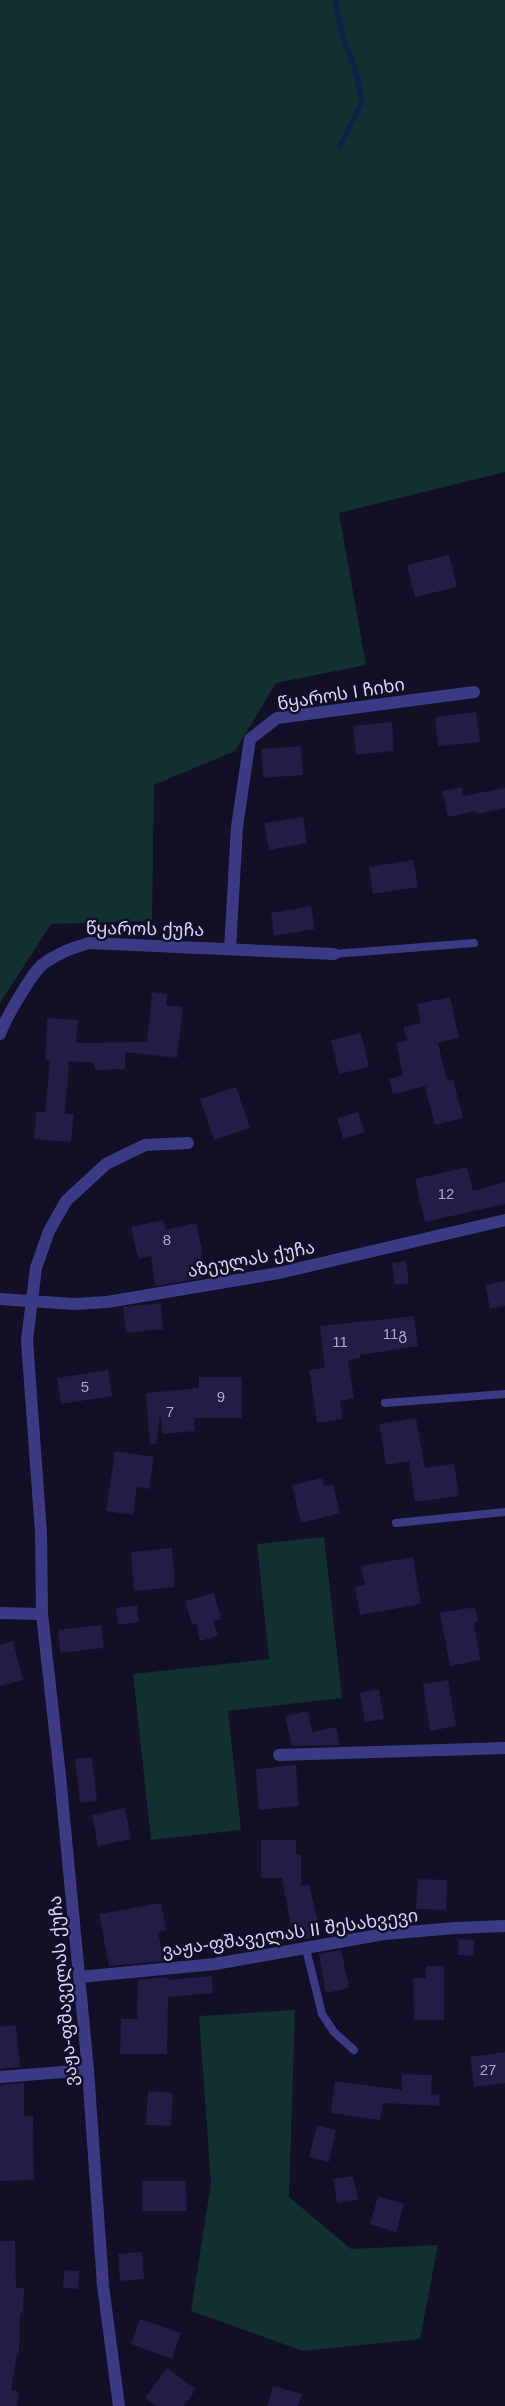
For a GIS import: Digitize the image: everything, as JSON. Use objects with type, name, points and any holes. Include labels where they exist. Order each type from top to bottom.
[{"type":"street","name":"წყაროს I ჩიხი","points":[[230,949],[237,828],[250,739],[277,718],[474,692]]},
{"type":"street","name":"წყაროს ქუჩა","points":[[0,1034],[5,1021],[42,965],[66,949],[90,943],[334,954]]},
{"type":"street","name":"ვაჟა-ფშაველას ქუჩა","points":[[119,2406],[103,2286],[88,2070],[42,1614],[41,1533],[27,1340],[36,1268],[49,1231],[66,1201],[106,1164],[145,1145],[188,1143]]},
{"type":"street","name":"აზეულას ქუჩა","points":[[0,1299],[74,1304],[107,1302],[279,1273],[505,1220]]},
{"type":"street","points":[[0,1613],[42,1614]]},
{"type":"street","points":[[279,1755],[505,1748]]},
{"type":"street","name":"ვაჟა-ფშაველას II შესახვევი","points":[[79,1978],[215,1964],[384,1934],[505,1926]]},
{"type":"street","points":[[0,2077],[88,2070]]},
{"type":"lane","points":[[334,954],[474,943]]},
{"type":"lane","points":[[385,1403],[505,1394]]},
{"type":"lane","points":[[396,1523],[505,1512]]},
{"type":"lane","points":[[306,1949],[322,2014],[334,2032],[354,2050]]},
{"type":"green space","points":[[0,0],[505,0],[505,472],[339,513],[366,665],[276,683],[235,751],[154,785],[152,921],[51,924],[0,1003]]},
{"type":"green space","points":[[324,1537],[342,1698],[228,1711],[241,1830],[151,1840],[133,1674],[269,1659],[257,1544]]},
{"type":"green space","points":[[295,2010],[289,2197],[351,2249],[438,2245],[420,2339],[303,2351],[191,2311],[211,2183],[199,2016]]},
{"type":"building","points":[[449,555],[457,587],[415,597],[407,565]]},
{"type":"building","points":[[476,712],[480,742],[438,746],[435,717]]},
{"type":"building","points":[[392,722],[394,751],[356,755],[353,726]]},
{"type":"building","points":[[301,746],[303,775],[263,778],[261,749]]},
{"type":"building","points":[[462,787],[463,796],[505,788],[505,808],[477,814],[476,811],[448,817],[442,791]]},
{"type":"building","points":[[303,817],[307,843],[269,850],[264,823]]},
{"type":"building","points":[[413,860],[418,887],[373,894],[369,867]]},
{"type":"building","points":[[311,906],[315,929],[274,936],[271,913]]},
{"type":"building","points":[[152,992],[167,994],[166,1005],[183,1007],[177,1058],[125,1052],[125,1069],[95,1070],[94,1063],[69,1061],[65,1114],[74,1114],[71,1142],[34,1139],[36,1112],[45,1112],[50,1060],[45,1060],[47,1018],[78,1020],[76,1043],[147,1042]]},
{"type":"building","points":[[450,997],[459,1038],[438,1043],[447,1081],[453,1079],[463,1118],[435,1125],[425,1086],[393,1094],[389,1079],[403,1075],[396,1043],[407,1041],[403,1027],[421,1023],[417,1004]]},
{"type":"building","points":[[361,1033],[369,1067],[339,1074],[331,1040]]},
{"type":"building","points":[[236,1087],[250,1128],[214,1140],[200,1099]]},
{"type":"building","points":[[358,1112],[365,1132],[343,1139],[337,1118]]},
{"type":"building","points":[[467,1167],[473,1191],[505,1182],[505,1204],[425,1222],[415,1179]]},
{"type":"building","points":[[163,1220],[166,1230],[196,1223],[203,1253],[201,1254],[203,1278],[155,1286],[151,1256],[138,1259],[131,1227]]},
{"type":"building","points":[[406,1261],[409,1283],[395,1285],[392,1263]]},
{"type":"building","points":[[505,1281],[505,1306],[490,1309],[485,1285]]},
{"type":"building","points":[[161,1303],[163,1329],[126,1333],[123,1307]]},
{"type":"building","points":[[414,1316],[418,1346],[360,1355],[360,1358],[348,1360],[354,1398],[340,1401],[343,1419],[317,1423],[309,1370],[325,1368],[320,1326]]},
{"type":"building","points":[[108,1370],[112,1396],[61,1404],[57,1378]]},
{"type":"building","points":[[199,1377],[242,1377],[242,1418],[194,1418],[195,1431],[163,1434],[160,1414],[156,1444],[150,1444],[146,1393],[199,1388]]},
{"type":"building","points":[[416,1418],[425,1468],[454,1464],[459,1496],[415,1502],[409,1461],[386,1465],[379,1424]]},
{"type":"building","points":[[115,1451],[154,1457],[149,1489],[137,1487],[133,1515],[106,1511]]},
{"type":"building","points":[[322,1478],[324,1486],[333,1484],[340,1513],[301,1523],[292,1485]]},
{"type":"building","points":[[172,1548],[175,1587],[134,1591],[131,1552]]},
{"type":"building","points":[[413,1557],[421,1604],[360,1615],[355,1587],[365,1585],[361,1566]]},
{"type":"building","points":[[214,1593],[221,1619],[213,1621],[218,1636],[200,1641],[196,1623],[192,1624],[185,1601]]},
{"type":"building","points":[[137,1605],[139,1622],[118,1625],[116,1608]]},
{"type":"building","points":[[475,1607],[478,1621],[474,1622],[480,1660],[450,1666],[440,1613]]},
{"type":"building","points":[[101,1625],[104,1648],[60,1653],[58,1630]]},
{"type":"building","points":[[13,1641],[23,1680],[0,1686],[0,1645]]},
{"type":"building","points":[[448,1680],[456,1726],[430,1731],[423,1684]]},
{"type":"building","points":[[379,1689],[384,1719],[365,1722],[360,1693]]},
{"type":"building","points":[[308,1711],[312,1732],[336,1727],[340,1745],[292,1746],[285,1716]]},
{"type":"building","points":[[92,1757],[97,1801],[80,1803],[75,1759]]},
{"type":"building","points":[[296,1765],[299,1806],[259,1810],[256,1769]]},
{"type":"building","points":[[125,1808],[131,1839],[98,1846],[92,1815]]},
{"type":"building","points":[[261,1840],[296,1840],[296,1855],[301,1855],[301,1886],[309,1884],[321,1936],[294,1941],[282,1878],[261,1878]]},
{"type":"building","points":[[418,1879],[447,1880],[446,1910],[416,1909]]},
{"type":"building","points":[[161,1903],[166,1930],[158,1932],[164,1961],[109,1966],[99,1914]]},
{"type":"building","points":[[459,1939],[475,1940],[473,1956],[458,1955]]},
{"type":"building","points":[[341,1950],[349,1988],[326,1993],[319,1954]]},
{"type":"building","points":[[426,1966],[444,1966],[444,2020],[414,2020],[413,1978],[426,1978]]},
{"type":"building","points":[[212,1976],[213,1993],[168,1997],[167,2054],[120,2054],[121,2019],[137,2019],[138,1980],[167,1977],[168,1980]]},
{"type":"building","points":[[16,2025],[20,2067],[0,2069],[0,2027]]},
{"type":"building","points":[[505,2052],[505,2083],[474,2087],[470,2057]]},
{"type":"building","points":[[402,2074],[432,2075],[431,2094],[440,2095],[439,2106],[383,2103],[380,2120],[331,2113],[335,2081],[402,2090]]},
{"type":"building","points":[[24,2083],[24,2116],[33,2116],[34,2180],[0,2181],[0,2085]]},
{"type":"building","points":[[148,2091],[173,2093],[171,2126],[146,2125]]},
{"type":"building","points":[[317,2125],[336,2130],[329,2162],[309,2157]]},
{"type":"building","points":[[353,2176],[358,2200],[337,2203],[333,2179]]},
{"type":"building","points":[[142,2181],[186,2181],[187,2211],[142,2211]]},
{"type":"building","points":[[378,2196],[404,2204],[396,2232],[370,2224]]},
{"type":"building","points":[[0,2241],[15,2241],[16,2288],[24,2288],[23,2313],[20,2313],[19,2355],[17,2355],[11,2390],[19,2392],[17,2406],[0,2406]]},
{"type":"building","points":[[142,2252],[144,2279],[120,2281],[118,2254]]},
{"type":"building","points":[[64,2270],[79,2271],[78,2289],[63,2288]]},
{"type":"building","points":[[140,2319],[181,2333],[172,2359],[131,2344]]},
{"type":"building","points":[[167,2368],[196,2389],[184,2406],[156,2406],[145,2398]]},
{"type":"building","points":[[273,2386],[302,2394],[298,2406],[267,2406]]},
{"type":"waterway","points":[[335,0],[343,38],[355,68],[362,102],[340,146]]}]
